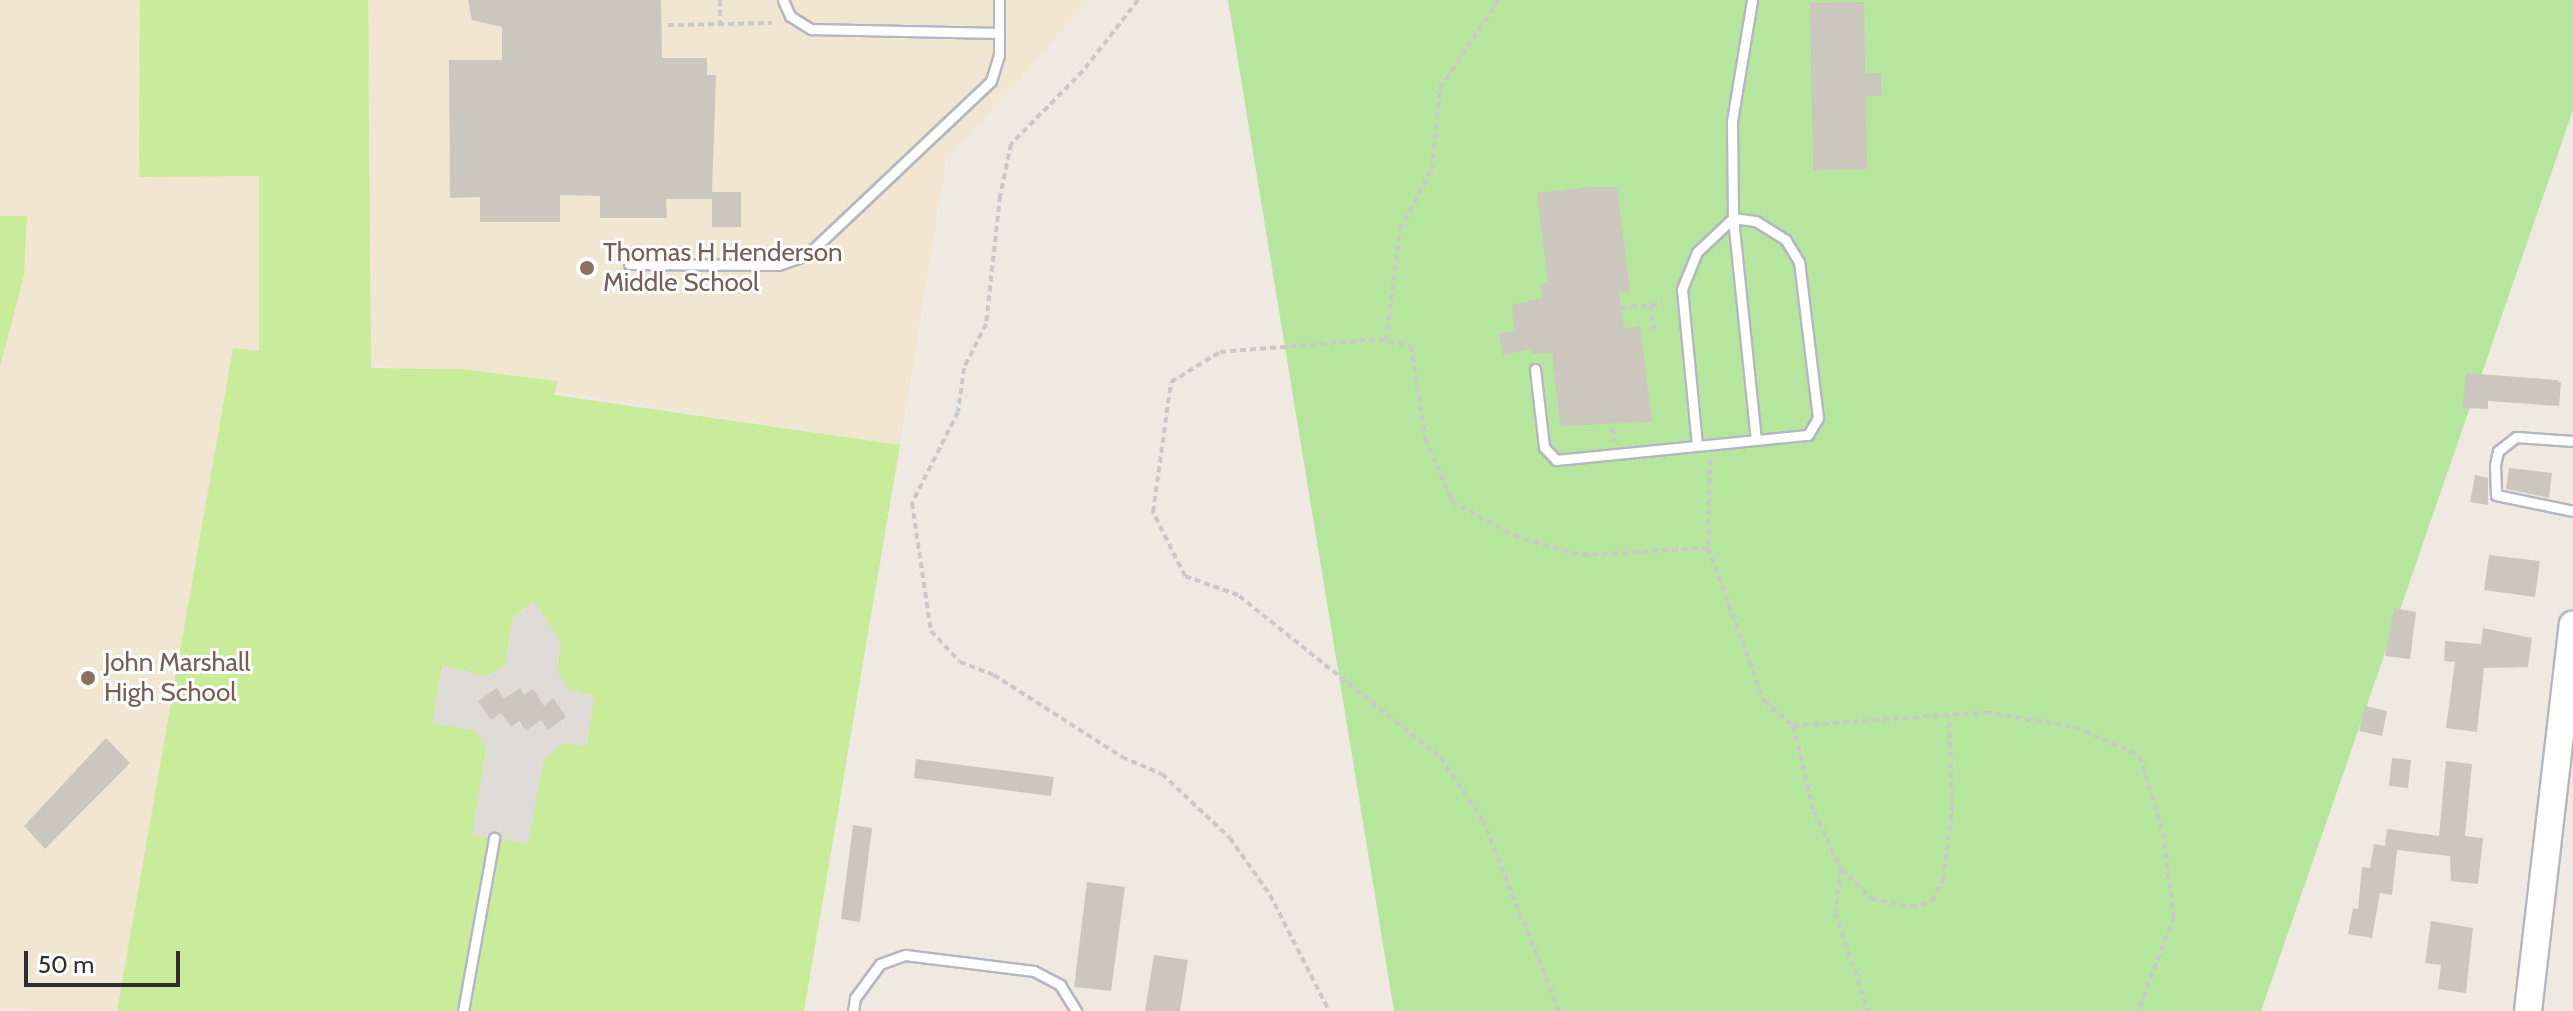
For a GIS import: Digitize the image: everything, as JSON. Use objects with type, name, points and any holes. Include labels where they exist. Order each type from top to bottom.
[{"type":"main road","points":[[2528,1011],[2573,625]]},
{"type":"lane","points":[[783,0],[790,16],[811,29],[999,33]]},
{"type":"lane","points":[[629,264],[778,265],[807,255],[991,81],[999,55],[999,0]]},
{"type":"lane","points":[[1752,0],[1732,121],[1733,218],[1756,440]]},
{"type":"lane","points":[[1535,369],[1544,447],[1556,460],[1808,435],[1818,418],[1794,249],[1755,221],[1733,218]]},
{"type":"lane","points":[[1697,445],[1683,278],[1697,252],[1733,218]]},
{"type":"lane","points":[[2573,441],[2516,437],[2498,451],[2495,465],[2496,495],[2573,511]]},
{"type":"lane","points":[[463,1011],[494,838]]},
{"type":"lane","points":[[853,1011],[855,998],[880,964],[905,955],[1034,971],[1060,985],[1076,1011]]},
{"type":"path","points":[[720,0],[720,24]]},
{"type":"path","points":[[1138,0],[1083,71],[1039,109],[1011,144],[1000,196],[986,324],[964,368],[958,412],[912,503],[931,631],[960,662],[994,675],[1122,757],[1162,774],[1230,838],[1270,895],[1329,1011]]},
{"type":"path","points":[[1386,340],[1400,229],[1432,169],[1440,88],[1499,0]]},
{"type":"path","points":[[668,25],[772,23]]},
{"type":"path","points":[[1621,308],[1662,304]]},
{"type":"path","points":[[1649,305],[1654,330]]},
{"type":"path","points":[[1559,1011],[1483,821],[1439,756],[1238,595],[1185,576],[1153,512],[1171,382],[1220,352],[1386,340],[1411,346],[1425,438],[1452,501],[1514,536],[1582,555],[1708,548]]},
{"type":"path","points":[[1612,428],[1615,445]]},
{"type":"path","points":[[1710,444],[1708,548],[1764,701],[1793,726],[1814,812],[1841,869],[1871,898],[1911,907],[1932,901],[1943,880],[1952,808],[1949,716]]},
{"type":"path","points":[[1793,726],[1986,712],[2075,727],[2140,756],[2163,833],[2174,917],[2138,1011]]},
{"type":"path","points":[[1841,869],[1835,913],[1868,1011]]},
{"type":"shaded area","points":[[0,0],[1091,0],[946,161],[900,445],[407,369],[233,349],[117,1011],[29,1011],[0,1008]]},
{"type":"shaded area","points":[[534,600],[560,641],[558,673],[569,690],[594,695],[587,746],[564,743],[544,760],[528,844],[472,835],[486,748],[474,730],[432,724],[442,665],[486,676],[505,666],[512,618]]},
{"type":"green space","points":[[140,0],[368,0],[371,368],[461,369],[557,381],[555,395],[900,445],[804,1011],[117,1011],[233,348],[259,351],[259,176],[139,177]]},
{"type":"green space","points":[[1228,0],[2573,0],[2573,110],[2261,1011],[1394,1011]]},
{"type":"green space","points":[[0,216],[27,216],[24,275],[0,367]]},
{"type":"building","points":[[468,0],[661,0],[662,58],[707,58],[707,75],[716,75],[712,192],[741,192],[741,227],[712,227],[712,199],[666,199],[667,218],[600,218],[600,196],[560,195],[560,222],[480,222],[480,197],[450,198],[449,60],[502,60],[502,27],[472,20]]},
{"type":"building","points":[[1864,2],[1865,73],[1881,73],[1882,96],[1866,96],[1867,169],[1813,170],[1810,3]]},
{"type":"building","points":[[1617,187],[1630,291],[1619,293],[1624,328],[1640,326],[1652,422],[1560,426],[1552,353],[1532,354],[1531,349],[1503,355],[1499,334],[1514,331],[1512,305],[1543,298],[1540,284],[1548,283],[1537,193]]},
{"type":"building","points":[[2466,373],[2557,380],[2561,383],[2559,406],[2488,401],[2488,409],[2462,408]]},
{"type":"building","points":[[2509,468],[2552,473],[2549,498],[2506,489]]},
{"type":"building","points":[[2475,475],[2488,478],[2488,505],[2470,502]]},
{"type":"building","points":[[2489,555],[2540,561],[2535,597],[2484,590]]},
{"type":"building","points":[[2394,608],[2416,612],[2410,659],[2385,656]]},
{"type":"building","points":[[2483,628],[2532,638],[2528,667],[2484,668],[2477,732],[2446,728],[2455,662],[2444,661],[2445,641],[2481,644]]},
{"type":"building","points":[[497,688],[504,699],[520,688],[524,695],[533,689],[544,706],[553,698],[566,717],[548,730],[541,720],[526,731],[519,721],[511,727],[501,713],[491,720],[478,701]]},
{"type":"building","points":[[2365,706],[2387,711],[2382,736],[2359,731]]},
{"type":"building","points":[[106,738],[130,763],[45,849],[24,826]]},
{"type":"building","points":[[2392,758],[2411,760],[2408,788],[2389,786]]},
{"type":"building","points":[[916,759],[1054,777],[1051,796],[914,778]]},
{"type":"building","points":[[2446,761],[2472,764],[2465,836],[2483,838],[2478,884],[2451,881],[2450,856],[2397,850],[2392,895],[2380,893],[2372,938],[2348,934],[2353,908],[2358,909],[2362,867],[2370,868],[2374,844],[2385,846],[2387,829],[2439,836]]},
{"type":"building","points":[[853,825],[872,828],[860,922],[841,919]]},
{"type":"building","points":[[1087,882],[1125,887],[1111,991],[1074,987]]},
{"type":"building","points":[[2431,921],[2473,928],[2466,993],[2438,989],[2441,965],[2425,963]]},
{"type":"building","points":[[1154,955],[1188,960],[1180,1011],[1145,1011]]},
{"type":"place","name":"Thomas H Henderson Middle School","points":[[587,268]]},
{"type":"place","name":"John Marshall High School","points":[[88,678]]}]
